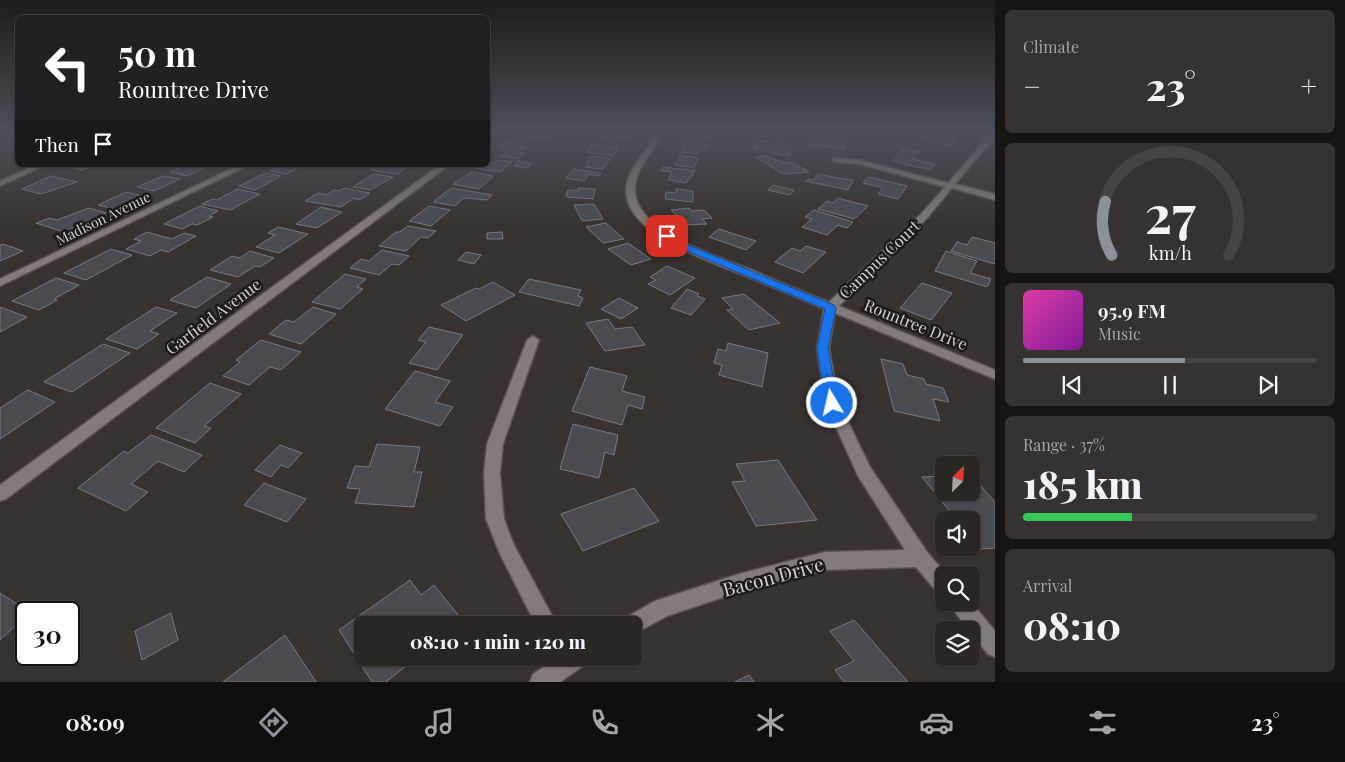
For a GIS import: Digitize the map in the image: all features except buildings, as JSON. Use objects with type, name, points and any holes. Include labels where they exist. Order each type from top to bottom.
[{"type":"street","name":"Rountree Drive","points":[[641,165],[634,176],[630,190],[634,208],[650,226],[683,246],[995,375]]},
{"type":"street","points":[[870,165],[995,197]]},
{"type":"street","name":"Campus Court","points":[[935,576],[920,558],[864,471],[832,403],[823,348],[830,308],[924,216],[967,165]]},
{"type":"street","points":[[0,184],[38,167]]},
{"type":"street","name":"Madison Avenue","points":[[0,283],[241,167]]},
{"type":"street","name":"Garfield Avenue","points":[[0,494],[442,167]]},
{"type":"street","points":[[533,340],[495,444],[492,473],[495,519],[506,548],[542,616]]},
{"type":"street","name":"Bacon Drive","points":[[642,619],[662,608],[739,583],[824,561],[920,558]]},
{"type":"street","points":[[965,611],[995,647]]},
{"type":"street","points":[[541,682],[560,666]]},
{"type":"route","points":[[667,236],[683,246],[830,308],[823,348],[832,403]]}]
